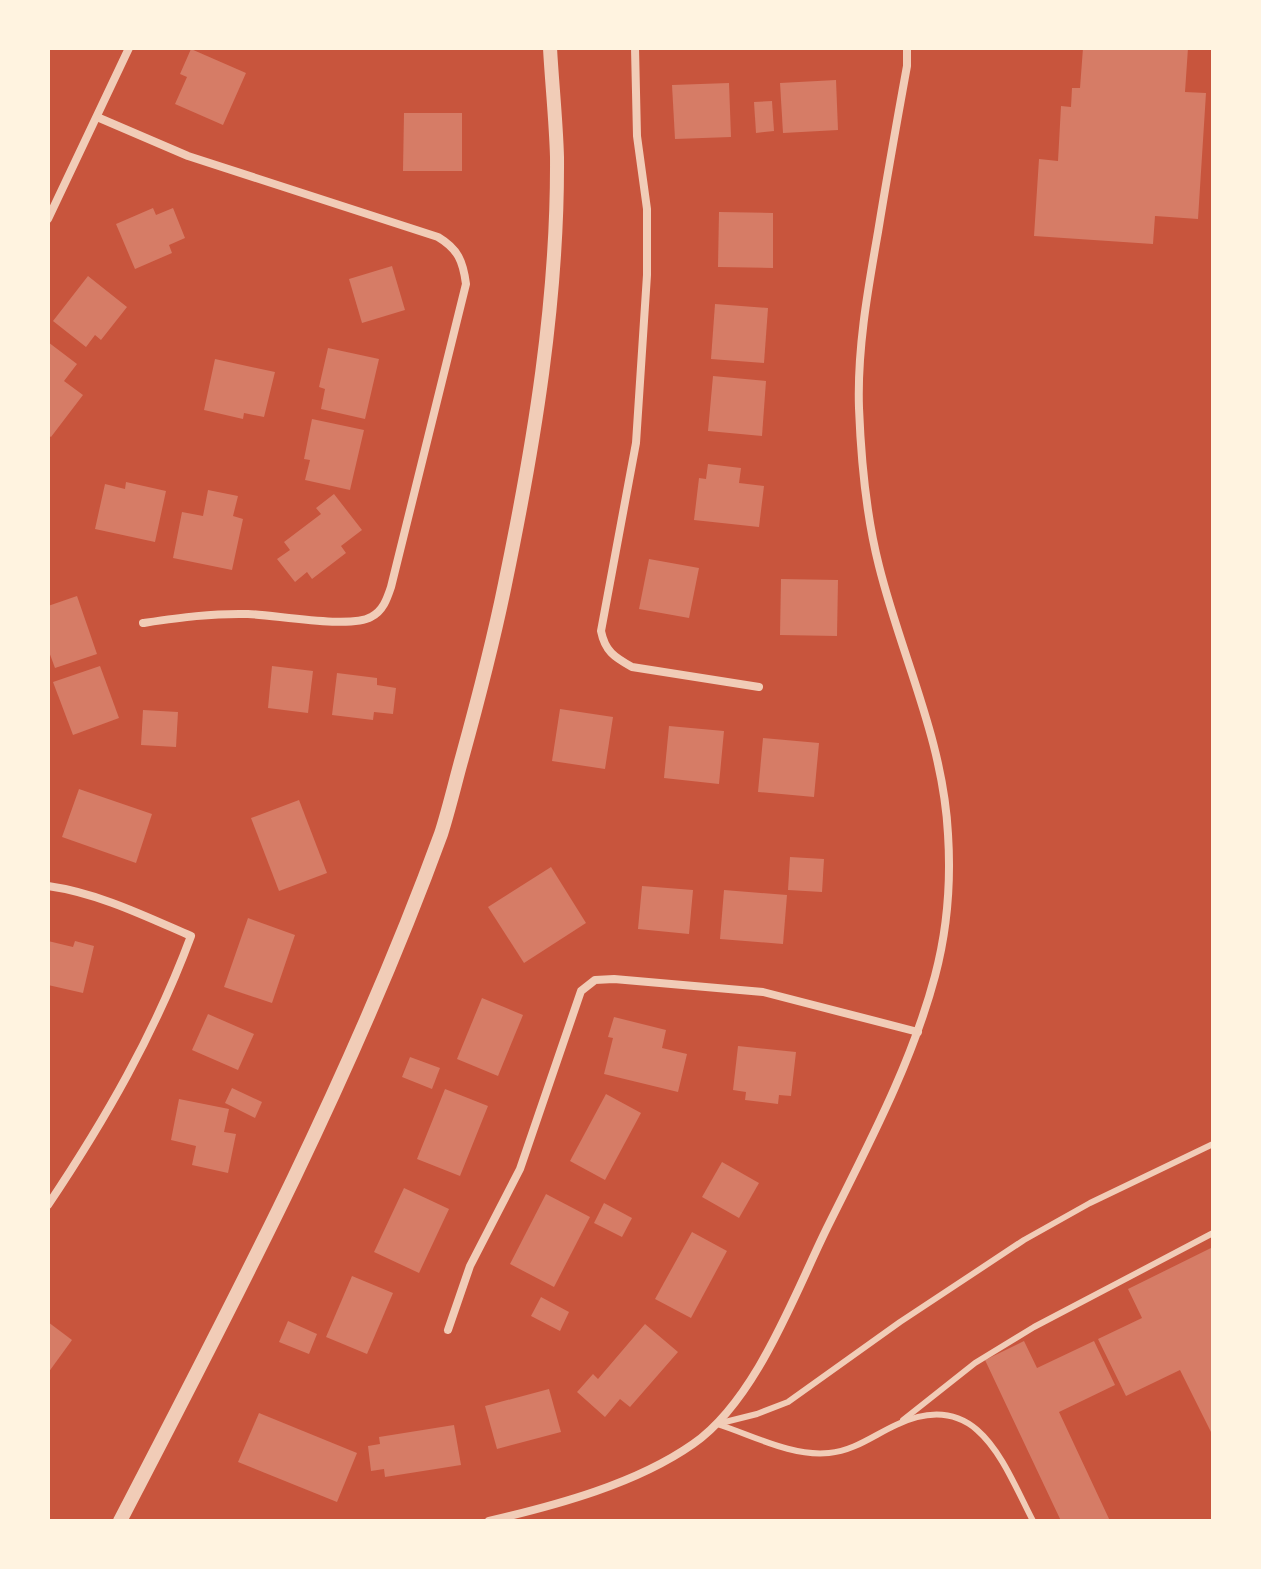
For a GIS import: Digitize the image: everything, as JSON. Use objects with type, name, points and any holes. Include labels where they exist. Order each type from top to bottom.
[{"type":"street","points":[[48,219],[129,48]]},
{"type":"street","points":[[123,1520],[330,1105],[442,831],[490,661],[521,509],[541,387],[553,266],[557,157],[550,48]]},
{"type":"street","points":[[635,48],[637,136],[647,209],[647,275],[636,443],[601,631],[604,647],[615,658],[632,667],[759,687]]},
{"type":"street","points":[[489,1521],[556,1505],[607,1487],[694,1444],[739,1399],[766,1352],[872,1136],[918,1032],[936,973],[946,919],[949,838],[942,773],[878,563],[865,487],[859,403],[865,306],[907,66],[907,48]]},
{"type":"street","points":[[97,117],[188,156],[438,237],[454,247],[463,263],[466,284],[384,606],[371,618],[347,622],[248,614],[191,616],[143,623]]},
{"type":"street","points":[[48,886],[70,889],[139,913],[191,936],[133,1070],[48,1205]]},
{"type":"street","points":[[448,1330],[470,1266],[520,1169],[549,1090],[572,1012],[581,991],[595,980],[763,992],[918,1032]]},
{"type":"lane","points":[[716,1424],[757,1414],[788,1402],[874,1340],[1024,1240],[1090,1203],[1213,1144]]},
{"type":"lane","points":[[897,1424],[987,1356],[1034,1327],[1213,1233]]},
{"type":"lane","points":[[716,1424],[812,1454],[832,1453],[858,1445],[926,1413],[948,1414],[975,1428],[999,1452],[1033,1521]]},
{"type":"building","points":[[1083,48],[1188,48],[1185,92],[1206,93],[1198,219],[1155,216],[1153,244],[1034,236],[1039,159],[1058,161],[1061,106],[1071,107],[1072,88],[1080,88]]},
{"type":"building","points":[[191,49],[246,73],[223,125],[175,104],[187,77],[180,74]]},
{"type":"building","points":[[836,80],[838,130],[783,133],[780,83]]},
{"type":"building","points":[[729,83],[731,137],[675,139],[672,85]]},
{"type":"building","points":[[772,101],[774,131],[756,133],[754,102]]},
{"type":"building","points":[[404,113],[462,113],[462,171],[403,171]]},
{"type":"building","points":[[153,208],[156,215],[173,208],[185,238],[169,245],[172,253],[135,269],[116,224]]},
{"type":"building","points":[[719,212],[773,213],[773,268],[718,267]]},
{"type":"building","points":[[392,266],[405,310],[362,323],[349,279]]},
{"type":"building","points":[[88,276],[127,307],[101,340],[95,335],[86,347],[53,321]]},
{"type":"building","points":[[715,304],[768,308],[764,363],[711,359]]},
{"type":"building","points":[[48,342],[77,364],[64,381],[83,395],[51,437],[48,435]]},
{"type":"building","points":[[328,348],[379,359],[365,419],[321,409],[325,389],[319,387]]},
{"type":"building","points":[[215,359],[275,372],[264,417],[244,413],[243,419],[204,410]]},
{"type":"building","points":[[713,376],[766,381],[762,436],[708,431]]},
{"type":"building","points":[[312,419],[364,430],[350,490],[305,480],[310,460],[304,459]]},
{"type":"building","points":[[708,464],[741,468],[739,483],[764,486],[759,527],[694,520],[699,478],[706,479]]},
{"type":"building","points":[[126,482],[166,491],[155,542],[95,529],[105,484],[125,489]]},
{"type":"building","points":[[208,490],[238,496],[233,516],[243,519],[232,570],[173,558],[182,512],[203,516]]},
{"type":"building","points":[[334,494],[362,530],[341,546],[346,553],[312,579],[307,572],[295,582],[277,559],[290,550],[284,542],[321,514],[316,508]]},
{"type":"building","points":[[649,559],[699,568],[689,618],[639,609]]},
{"type":"building","points":[[781,579],[838,580],[837,636],[780,635]]},
{"type":"building","points":[[77,596],[97,654],[55,668],[48,649],[48,606]]},
{"type":"building","points":[[100,666],[119,718],[73,735],[53,682]]},
{"type":"building","points":[[272,666],[313,671],[308,713],[268,708]]},
{"type":"building","points":[[337,673],[377,678],[377,685],[396,688],[393,714],[374,712],[373,720],[332,715]]},
{"type":"building","points":[[560,709],[613,717],[605,769],[552,761]]},
{"type":"building","points":[[143,710],[178,712],[176,747],[141,745]]},
{"type":"building","points":[[669,726],[724,731],[719,784],[664,778]]},
{"type":"building","points":[[763,738],[819,743],[814,797],[758,792]]},
{"type":"building","points":[[79,789],[152,814],[136,863],[62,837]]},
{"type":"building","points":[[299,800],[327,873],[279,891],[251,818]]},
{"type":"building","points":[[790,857],[824,859],[822,892],[788,890]]},
{"type":"building","points":[[551,867],[586,923],[524,963],[488,907]]},
{"type":"building","points":[[642,886],[693,890],[689,934],[638,929]]},
{"type":"building","points":[[724,890],[787,895],[783,944],[720,939]]},
{"type":"building","points":[[248,918],[295,935],[272,1003],[224,987]]},
{"type":"building","points":[[48,941],[73,947],[75,941],[94,946],[83,993],[48,985]]},
{"type":"building","points":[[482,998],[523,1015],[498,1076],[457,1059]]},
{"type":"building","points":[[208,1014],[254,1034],[238,1070],[192,1050]]},
{"type":"building","points":[[614,1017],[666,1030],[662,1048],[687,1054],[678,1092],[604,1074],[613,1038],[608,1037]]},
{"type":"building","points":[[738,1046],[796,1052],[791,1096],[779,1095],[778,1104],[745,1100],[746,1092],[733,1090]]},
{"type":"building","points":[[410,1057],[440,1068],[432,1089],[402,1077]]},
{"type":"building","points":[[232,1088],[262,1102],[255,1118],[225,1103]]},
{"type":"building","points":[[445,1089],[488,1106],[460,1176],[417,1159]]},
{"type":"building","points":[[606,1094],[641,1113],[605,1180],[570,1161]]},
{"type":"building","points":[[179,1099],[229,1109],[224,1132],[236,1134],[228,1173],[192,1165],[196,1146],[171,1140]]},
{"type":"building","points":[[722,1162],[759,1183],[739,1218],[702,1197]]},
{"type":"building","points":[[404,1188],[449,1209],[419,1273],[374,1252]]},
{"type":"building","points":[[546,1194],[590,1217],[554,1287],[510,1264]]},
{"type":"building","points":[[604,1203],[632,1218],[622,1237],[594,1223]]},
{"type":"building","points":[[692,1232],[727,1251],[691,1318],[655,1299]]},
{"type":"building","points":[[1213,1247],[1213,1436],[1180,1370],[1126,1396],[1098,1339],[1142,1318],[1128,1289]]},
{"type":"building","points":[[352,1276],[393,1293],[367,1354],[326,1337]]},
{"type":"building","points":[[541,1297],[569,1312],[560,1331],[531,1316]]},
{"type":"building","points":[[288,1321],[317,1334],[309,1354],[279,1342]]},
{"type":"building","points":[[48,1322],[72,1340],[48,1373]]},
{"type":"building","points":[[645,1324],[678,1352],[630,1407],[620,1399],[605,1417],[577,1392],[593,1374],[598,1379]]},
{"type":"building","points":[[1024,1341],[1037,1368],[1094,1341],[1115,1385],[1059,1412],[1110,1521],[1061,1521],[985,1360]]},
{"type":"building","points":[[549,1389],[561,1432],[497,1449],[485,1406]]},
{"type":"building","points":[[259,1413],[357,1453],[337,1502],[238,1462]]},
{"type":"building","points":[[454,1425],[461,1465],[385,1477],[384,1469],[371,1471],[368,1446],[380,1444],[379,1437]]}]
